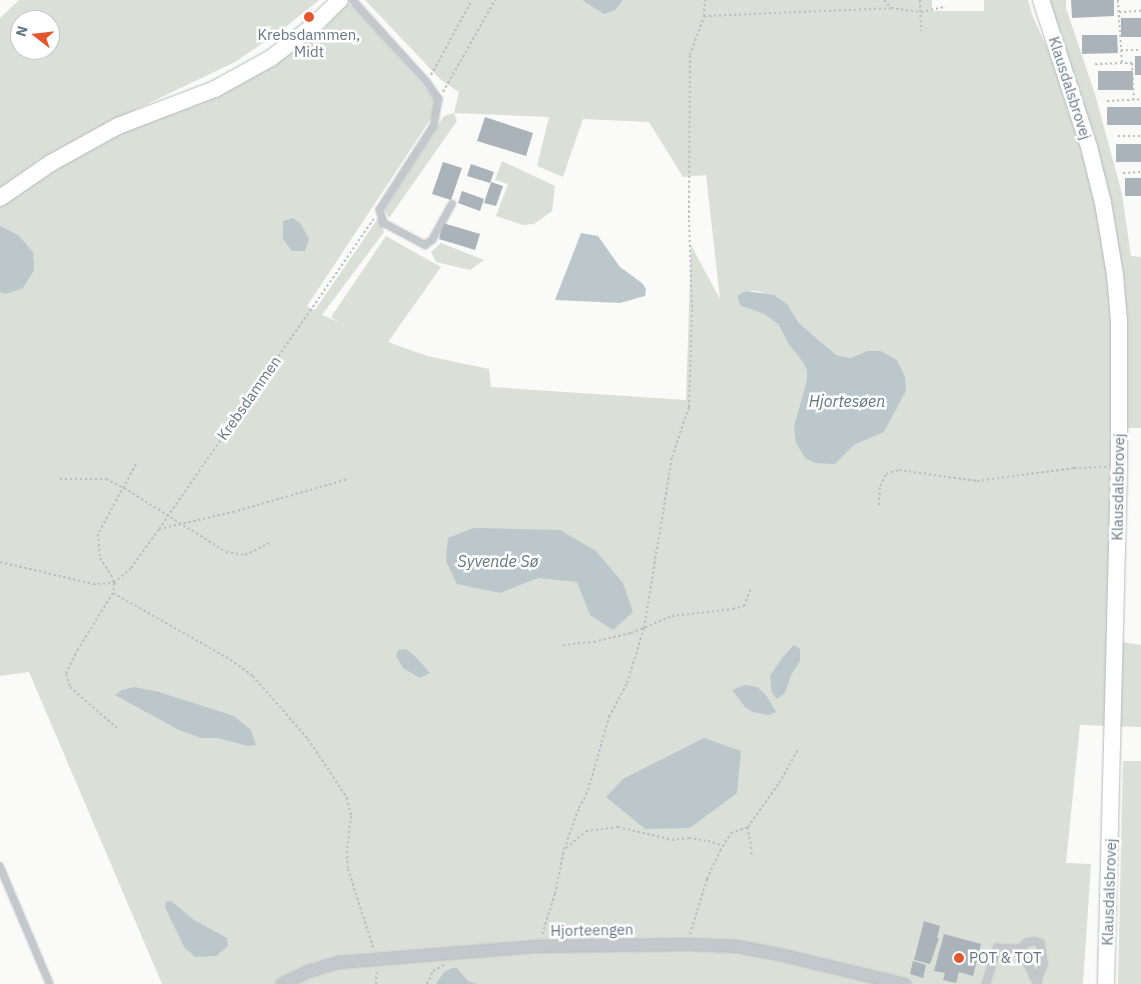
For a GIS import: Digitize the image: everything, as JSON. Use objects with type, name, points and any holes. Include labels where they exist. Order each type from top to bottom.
[{"type":"street","points":[[0,198],[51,163],[118,126],[215,89],[271,58],[313,26],[340,0]]},
{"type":"street","name":"Klausdalsbrovej","points":[[1041,0],[1089,147],[1103,202],[1114,266],[1120,356],[1106,984]]},
{"type":"street","name":"Hjorteengen","points":[[281,984],[308,971],[337,962],[377,958],[537,946],[688,944],[738,946],[904,984]]},
{"type":"lane","points":[[353,0],[427,82],[439,98],[434,126],[380,210],[384,223],[425,245],[432,240],[452,204]]},
{"type":"lane","points":[[0,866],[50,984]]},
{"type":"lane","points":[[1021,949],[1026,943],[1034,941],[1040,943],[1044,964],[1037,983]]},
{"type":"lane","points":[[986,984],[997,948],[1021,949]]},
{"type":"lane","points":[[1021,949],[1037,983]]},
{"type":"path","points":[[427,82],[472,0]]},
{"type":"path","points":[[439,98],[494,0]]},
{"type":"path","points":[[537,946],[553,902],[563,864],[564,849],[579,808],[588,790],[610,717],[627,683],[644,628],[672,457],[689,407],[692,312],[689,218],[690,55],[704,16],[705,0]]},
{"type":"path","points":[[884,0],[891,8]]},
{"type":"path","points":[[920,0],[921,31]]},
{"type":"path","points":[[1118,0],[1122,63]]},
{"type":"path","points":[[704,16],[891,8],[920,12],[945,7]]},
{"type":"path","points":[[1119,12],[1141,11]]},
{"type":"path","points":[[1121,50],[1141,50]]},
{"type":"path","points":[[1095,64],[1132,63],[1134,66],[1134,99]]},
{"type":"path","points":[[1107,101],[1141,99]]},
{"type":"path","points":[[1118,136],[1141,136]]},
{"type":"path","points":[[1123,172],[1141,172]]},
{"type":"path","name":"Krebsdammen","points":[[114,583],[131,568],[159,529],[380,210]]},
{"type":"path","points":[[117,728],[70,687],[66,674],[78,649],[113,593],[114,583],[100,558],[98,534],[136,464]]},
{"type":"path","points":[[879,505],[880,486],[886,474],[899,470],[977,481],[1074,468],[1119,466]]},
{"type":"path","points":[[60,479],[106,480],[124,488],[226,552],[245,554],[272,542]]},
{"type":"path","points":[[159,529],[233,512],[348,479]]},
{"type":"path","points":[[0,562],[93,584],[114,583]]},
{"type":"path","points":[[563,645],[594,642],[644,628],[672,616],[734,609],[744,606],[751,588]]},
{"type":"path","points":[[113,593],[226,657],[253,676],[308,739],[347,798],[352,816],[347,851],[348,870],[377,958],[376,984]]},
{"type":"path","points":[[688,944],[693,918],[706,879],[730,833],[748,827],[779,783],[799,748]]},
{"type":"path","points":[[564,849],[586,831],[618,827],[672,840],[689,838],[708,840],[723,846]]},
{"type":"path","points":[[748,827],[752,856]]},
{"type":"shaded area","points":[[19,0],[319,0],[278,33],[235,62],[97,128],[38,161],[0,188],[0,18]]},
{"type":"shaded area","points":[[365,0],[932,0],[932,11],[984,11],[984,0],[1028,0],[1033,17],[1080,119],[1050,0],[1066,0],[1066,8],[1095,94],[1122,194],[1131,256],[1141,257],[1141,428],[1114,428],[1110,640],[1141,645],[1141,727],[1080,725],[1066,863],[1091,864],[1083,984],[162,984],[29,672],[0,676],[0,204],[56,166],[319,35],[346,3],[354,6],[440,105],[307,306],[315,310],[379,217],[384,232],[322,315],[339,322],[331,317],[386,236],[441,267],[388,342],[427,356],[489,369],[491,387],[686,400],[691,245],[720,299],[706,175],[683,177],[649,122],[583,119],[563,177],[537,166],[549,117],[454,113],[459,92],[441,80]],"holes":[[[747,291],[758,291],[788,305],[799,323],[836,355],[851,358],[867,351],[906,391],[884,431],[854,445],[835,464],[794,426],[807,379],[807,370],[789,345],[778,324],[764,314],[741,306],[738,295]]]},
{"type":"shaded area","points":[[454,113],[457,121],[389,218],[384,210],[444,116]]},
{"type":"shaded area","points":[[502,161],[555,186],[552,211],[534,224],[523,225],[496,216],[508,184],[495,180]]},
{"type":"shaded area","points":[[441,243],[484,260],[470,270],[436,262],[431,252]]},
{"type":"shaded area","points":[[1123,761],[1141,761],[1141,984],[1118,984]]},
{"type":"water","points":[[582,0],[623,0],[615,10],[604,14]]},
{"type":"water","points":[[293,218],[301,224],[309,239],[305,251],[292,251],[283,239],[283,221]]},
{"type":"water","points":[[0,226],[18,235],[33,252],[34,270],[23,288],[6,294],[0,292]]},
{"type":"water","points":[[581,233],[598,236],[620,267],[642,283],[646,289],[645,296],[620,303],[555,300]]},
{"type":"water","name":"Hjortesøen","points":[[746,291],[774,295],[788,305],[799,323],[836,355],[851,358],[867,351],[881,351],[897,360],[905,377],[906,391],[884,432],[854,445],[835,464],[815,463],[805,458],[796,443],[794,426],[807,379],[807,370],[789,345],[778,324],[764,314],[741,306],[738,295]]},
{"type":"water","name":"Syvende Sø","points":[[473,528],[560,530],[596,551],[623,583],[633,612],[613,630],[590,615],[577,582],[538,578],[500,593],[457,584],[446,561],[448,538]]},
{"type":"water","points":[[794,645],[800,649],[800,661],[791,675],[785,693],[777,699],[772,693],[770,676],[782,658]]},
{"type":"water","points":[[406,649],[430,673],[420,678],[403,668],[396,656],[398,650]]},
{"type":"water","points":[[745,685],[757,687],[766,695],[776,712],[769,715],[753,712],[746,708],[732,690]]},
{"type":"water","points":[[134,687],[159,692],[234,716],[251,730],[256,745],[248,746],[218,738],[201,738],[179,730],[115,695],[122,690]]},
{"type":"water","points":[[704,738],[741,751],[737,793],[690,828],[645,829],[606,797],[623,779]]},
{"type":"water","points":[[171,901],[194,920],[227,938],[228,946],[216,956],[195,957],[184,947],[165,907],[166,902]]},
{"type":"water","points":[[457,968],[468,981],[477,984],[436,984],[444,972]]},
{"type":"building","points":[[1071,0],[1114,0],[1114,16],[1072,18]]},
{"type":"building","points":[[1121,18],[1141,18],[1141,37],[1121,37]]},
{"type":"building","points":[[1082,35],[1117,35],[1118,53],[1082,54]]},
{"type":"building","points":[[1135,56],[1141,56],[1141,75],[1135,75]]},
{"type":"building","points":[[1098,71],[1133,71],[1133,90],[1098,90]]},
{"type":"building","points":[[1107,107],[1141,107],[1141,125],[1107,125]]},
{"type":"building","points":[[485,117],[533,133],[526,156],[477,141]]},
{"type":"building","points":[[1116,144],[1141,144],[1141,162],[1116,162]]},
{"type":"building","points":[[443,162],[462,168],[451,200],[432,194]]},
{"type":"building","points":[[471,164],[494,172],[490,183],[467,176]]},
{"type":"building","points":[[1125,178],[1141,178],[1141,196],[1125,196]]},
{"type":"building","points":[[491,182],[503,186],[496,206],[484,203]]},
{"type":"building","points":[[462,191],[484,199],[480,211],[458,203]]},
{"type":"building","points":[[443,223],[480,234],[475,250],[439,239]]},
{"type":"building","points":[[924,921],[940,926],[937,938],[939,938],[930,964],[914,960]]},
{"type":"building","points":[[944,934],[981,944],[973,976],[959,972],[956,983],[943,980],[945,973],[934,971]]},
{"type":"building","points":[[913,961],[926,965],[923,978],[910,974]]},
{"type":"place","name":"Krebsdammen, Midt","points":[[309,17]]},
{"type":"place","name":"POT & TOT","points":[[959,958]]}]
